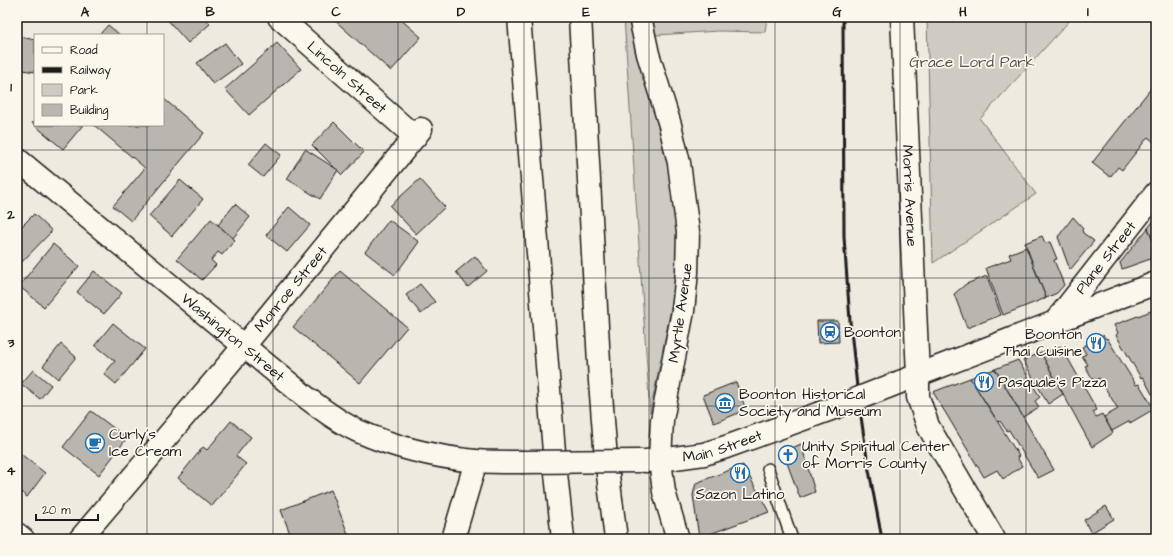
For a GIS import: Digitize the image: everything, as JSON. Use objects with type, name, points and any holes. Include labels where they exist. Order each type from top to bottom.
[{"type":"main road","name":"Lincoln Street","points":[[279,17],[418,133]]},
{"type":"main road","points":[[519,17],[563,539]]},
{"type":"main road","points":[[580,17],[600,381],[606,459],[616,539]]},
{"type":"main road","name":"Myrtle Avenue","points":[[640,17],[648,54],[670,125],[679,163],[688,232],[687,272],[683,311],[662,420],[650,460],[664,492],[678,539]]},
{"type":"main road","name":"Morris Avenue","points":[[902,17],[909,378],[918,397],[928,426],[994,539]]},
{"type":"main road","name":"Monroe Street","points":[[80,539],[244,346],[418,133]]},
{"type":"main road","name":"Washington Street","points":[[17,159],[307,398],[331,415],[357,430],[385,441],[446,457],[476,461]]},
{"type":"main road","name":"Plane Street","points":[[1055,322],[1156,193]]},
{"type":"main road","name":"Main Street","points":[[476,461],[521,462],[650,460],[704,454],[726,448],[834,408],[1156,283]]},
{"type":"main road","points":[[549,386],[553,539]]},
{"type":"main road","points":[[453,539],[476,461]]},
{"type":"main road","points":[[17,534],[22,539]]},
{"type":"lane","points":[[768,469],[790,538]]},
{"type":"green space","points":[[624,17],[767,17],[765,32],[718,31],[642,36],[684,243],[650,413]]},
{"type":"green space","name":"Grace Lord Park","points":[[927,17],[1073,17],[980,119],[1036,194],[933,263]]},
{"type":"building","points":[[165,17],[204,17],[210,24],[188,43]]},
{"type":"building","points":[[331,17],[398,17],[421,37],[391,71]]},
{"type":"building","points":[[108,25],[119,34],[100,34]]},
{"type":"building","points":[[17,36],[34,40],[34,72],[17,69]]},
{"type":"building","points":[[225,43],[241,64],[213,84],[197,63]]},
{"type":"building","points":[[277,43],[301,69],[249,115],[225,89]]},
{"type":"building","points":[[1156,82],[1156,144],[1148,137],[1122,170],[1118,167],[1110,177],[1092,163]]},
{"type":"building","points":[[164,99],[204,133],[131,221],[113,206],[145,168],[95,126],[164,126]]},
{"type":"building","points":[[334,122],[364,152],[342,175],[312,145]]},
{"type":"building","points":[[36,126],[82,126],[63,149]]},
{"type":"building","points":[[266,143],[281,155],[263,177],[248,165]]},
{"type":"building","points":[[305,149],[338,170],[320,199],[287,179]]},
{"type":"building","points":[[420,179],[445,207],[416,234],[390,206]]},
{"type":"building","points":[[180,180],[203,199],[172,236],[149,216]]},
{"type":"building","points":[[235,204],[250,217],[233,238],[218,225]]},
{"type":"building","points":[[289,207],[310,225],[287,252],[266,235]]},
{"type":"building","points":[[34,214],[52,231],[18,266],[17,231]]},
{"type":"building","points":[[1073,217],[1083,228],[1083,233],[1094,241],[1070,270],[1058,237]]},
{"type":"building","points":[[1156,218],[1156,250],[1148,228]]},
{"type":"building","points":[[211,219],[235,240],[222,255],[218,252],[211,260],[216,265],[202,280],[177,259]]},
{"type":"building","points":[[389,220],[419,242],[395,275],[365,252]]},
{"type":"building","points":[[1148,228],[1156,250],[1156,257],[1122,269],[1120,263]]},
{"type":"building","points":[[1042,236],[1045,243],[1050,242],[1057,259],[1054,260],[1064,285],[1057,293],[1046,298],[1025,243]]},
{"type":"building","points":[[53,244],[79,266],[44,307],[19,286]]},
{"type":"building","points":[[1026,247],[1046,298],[1003,315],[986,268],[1011,259],[1009,254]]},
{"type":"building","points":[[475,256],[487,271],[468,287],[456,272]]},
{"type":"building","points":[[94,271],[122,293],[104,314],[77,292]]},
{"type":"building","points":[[340,271],[407,327],[360,383],[293,327]]},
{"type":"building","points":[[987,276],[1001,315],[967,328],[954,294],[966,284]]},
{"type":"building","points":[[420,284],[435,302],[421,314],[406,295]]},
{"type":"building","points":[[1151,311],[1156,319],[1156,392],[1152,394],[1116,335],[1118,333],[1114,325]]},
{"type":"building","points":[[817,321],[838,321],[839,342],[818,343]]},
{"type":"building","points":[[113,323],[145,349],[116,384],[104,374],[115,361],[95,345]]},
{"type":"building","points":[[1103,335],[1106,339],[1107,338],[1136,385],[1139,384],[1154,409],[1130,423],[1130,421],[1112,431],[1104,417],[1118,409],[1099,378],[1094,381],[1085,366],[1088,365],[1082,356],[1086,354],[1082,347]]},
{"type":"building","points":[[61,344],[76,357],[58,379],[43,366]]},
{"type":"building","points":[[1061,346],[1097,410],[1093,412],[1096,417],[1102,414],[1113,433],[1092,447],[1041,353]]},
{"type":"building","points":[[1041,353],[1063,394],[1048,404],[1023,360]]},
{"type":"building","points":[[1018,360],[1040,397],[1035,401],[1039,407],[1023,417],[995,369]]},
{"type":"building","points":[[995,369],[1054,470],[1038,478],[1009,430],[1007,431],[1000,421],[998,422],[970,378]]},
{"type":"building","points":[[33,370],[51,385],[40,399],[21,384]]},
{"type":"building","points":[[970,378],[1019,456],[1017,457],[1022,466],[1003,479],[997,470],[984,477],[933,392]]},
{"type":"building","name":"Boonton Historical Society and Museum","points":[[736,382],[746,410],[714,423],[703,395]]},
{"type":"building","points":[[1156,402],[1156,421],[1151,411],[1155,409],[1152,404]]},
{"type":"building","name":"Curly's Ice Cream","points":[[91,411],[127,438],[99,475],[63,447]]},
{"type":"building","points":[[231,421],[251,437],[236,456],[246,464],[212,506],[178,478],[203,447],[207,450]]},
{"type":"building","points":[[801,444],[815,492],[800,498],[783,452]]},
{"type":"building","points":[[17,451],[45,473],[27,497],[17,489]]},
{"type":"building","points":[[743,465],[769,512],[699,538],[693,495],[696,483]]},
{"type":"building","points":[[331,490],[350,539],[292,539],[281,510]]},
{"type":"building","points":[[1106,506],[1114,519],[1091,533],[1084,520]]},
{"type":"railway","points":[[843,17],[844,237],[850,321],[858,396],[868,465],[882,539]]},
{"type":"place","name":"Boonton","points":[[830,332]]},
{"type":"place","name":"Boonton Thai Cuisine","points":[[1096,343]]},
{"type":"place","name":"Pasquale’s Pizza","points":[[984,382]]},
{"type":"place","name":"Boonton Historical Society and Museum","points":[[725,403]]},
{"type":"place","name":"Curly's Ice Cream","points":[[95,443]]},
{"type":"place","name":"Unity Spiritual Center of Morris County","points":[[788,455]]},
{"type":"place","name":"Sazon Latino","points":[[740,473]]}]
